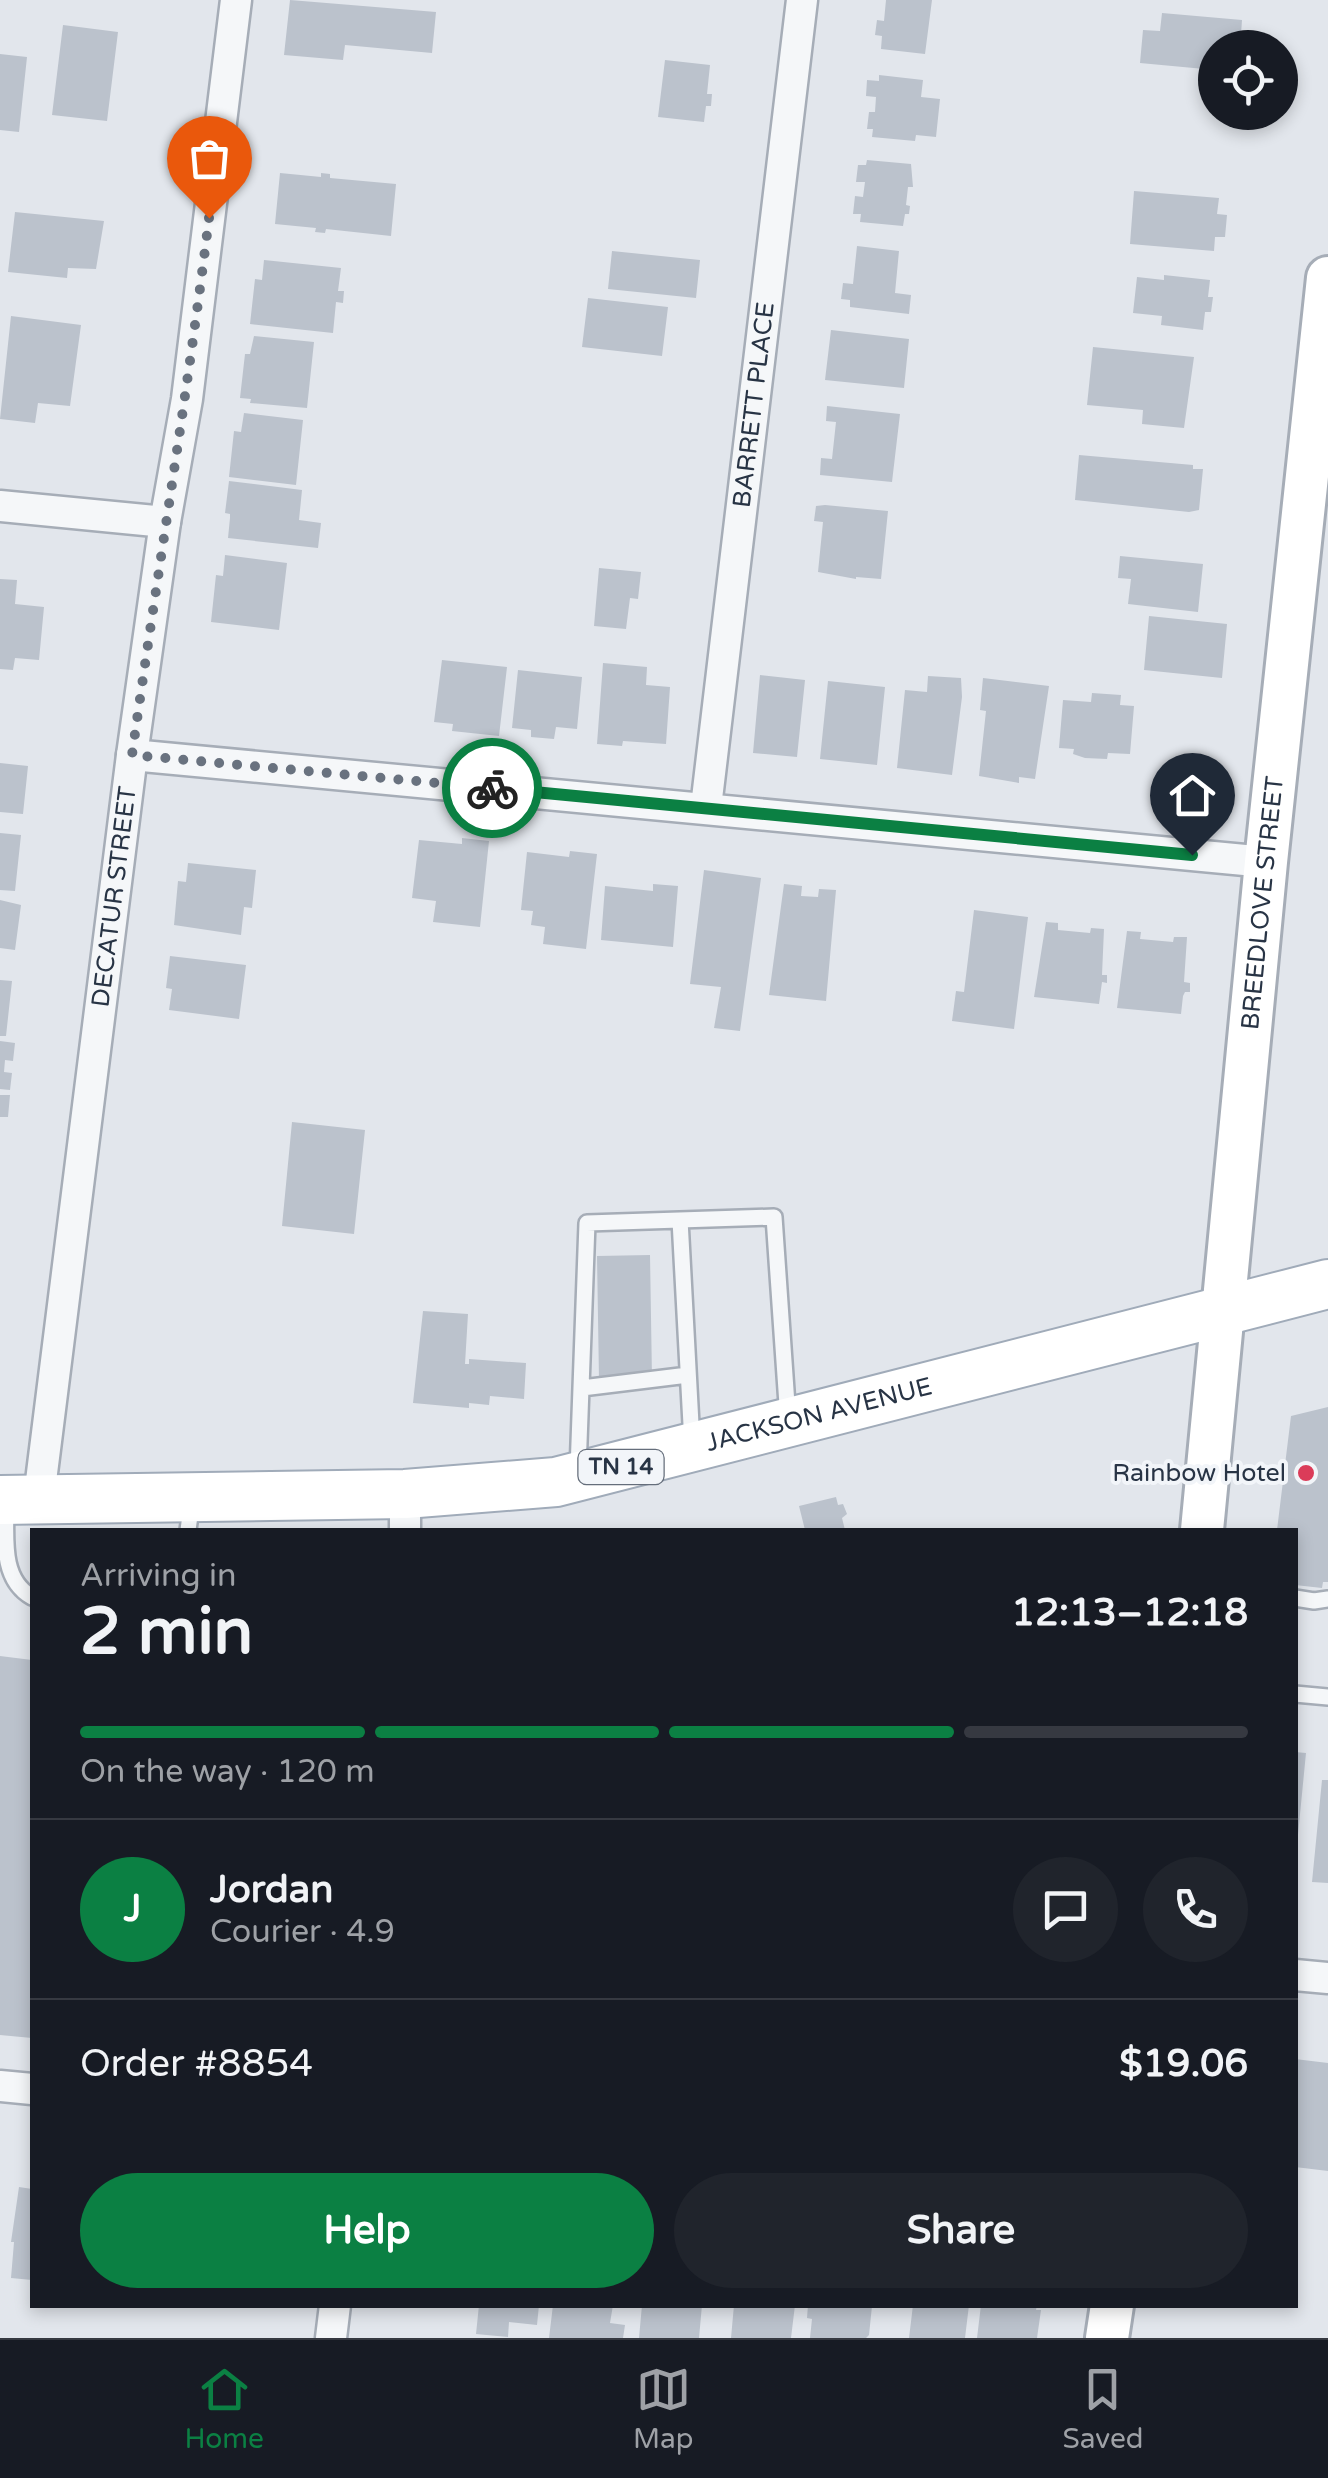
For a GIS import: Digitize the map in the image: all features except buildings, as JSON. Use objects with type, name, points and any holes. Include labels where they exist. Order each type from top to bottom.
[{"type":"main road","name":"JACKSON AVENUE","points":[[15,1499],[190,1513],[405,1512],[578,1479],[1328,1284]]},
{"type":"street","name":"DECATUR STREET","points":[[15,1499],[187,399],[236,0]]},
{"type":"street","name":"BARRETT PLACE","points":[[706,807],[802,0]]},
{"type":"street","name":"BREEDLOVE STREET","points":[[1202,1528],[1266,862],[1328,278]]},
{"type":"street","points":[[0,506],[165,522]]},
{"type":"street","points":[[132,755],[1266,862]]},
{"type":"street","points":[[1298,1974],[1328,1978]]},
{"type":"street","points":[[0,2086],[30,2089]]},
{"type":"street","points":[[331,2338],[334,2308]]},
{"type":"street","points":[[1108,2338],[1112,2308]]},
{"type":"lane","points":[[578,1479],[586,1223],[774,1217],[788,1423]]},
{"type":"lane","points":[[680,1220],[692,1447]]},
{"type":"lane","points":[[582,1388],[688,1375]]},
{"type":"lane","points":[[15,1499],[6,1556],[10,1576],[30,1596]]},
{"type":"lane","points":[[1298,1598],[1328,1599]]},
{"type":"lane","points":[[1298,1694],[1328,1697]]},
{"type":"way so far","points":[[209,218],[187,399],[132,755],[492,788]]},
{"type":"place","name":"Rainbow Hotel","points":[[1306,1473]]},
{"type":"route","points":[[492,788],[1192,855]]}]
